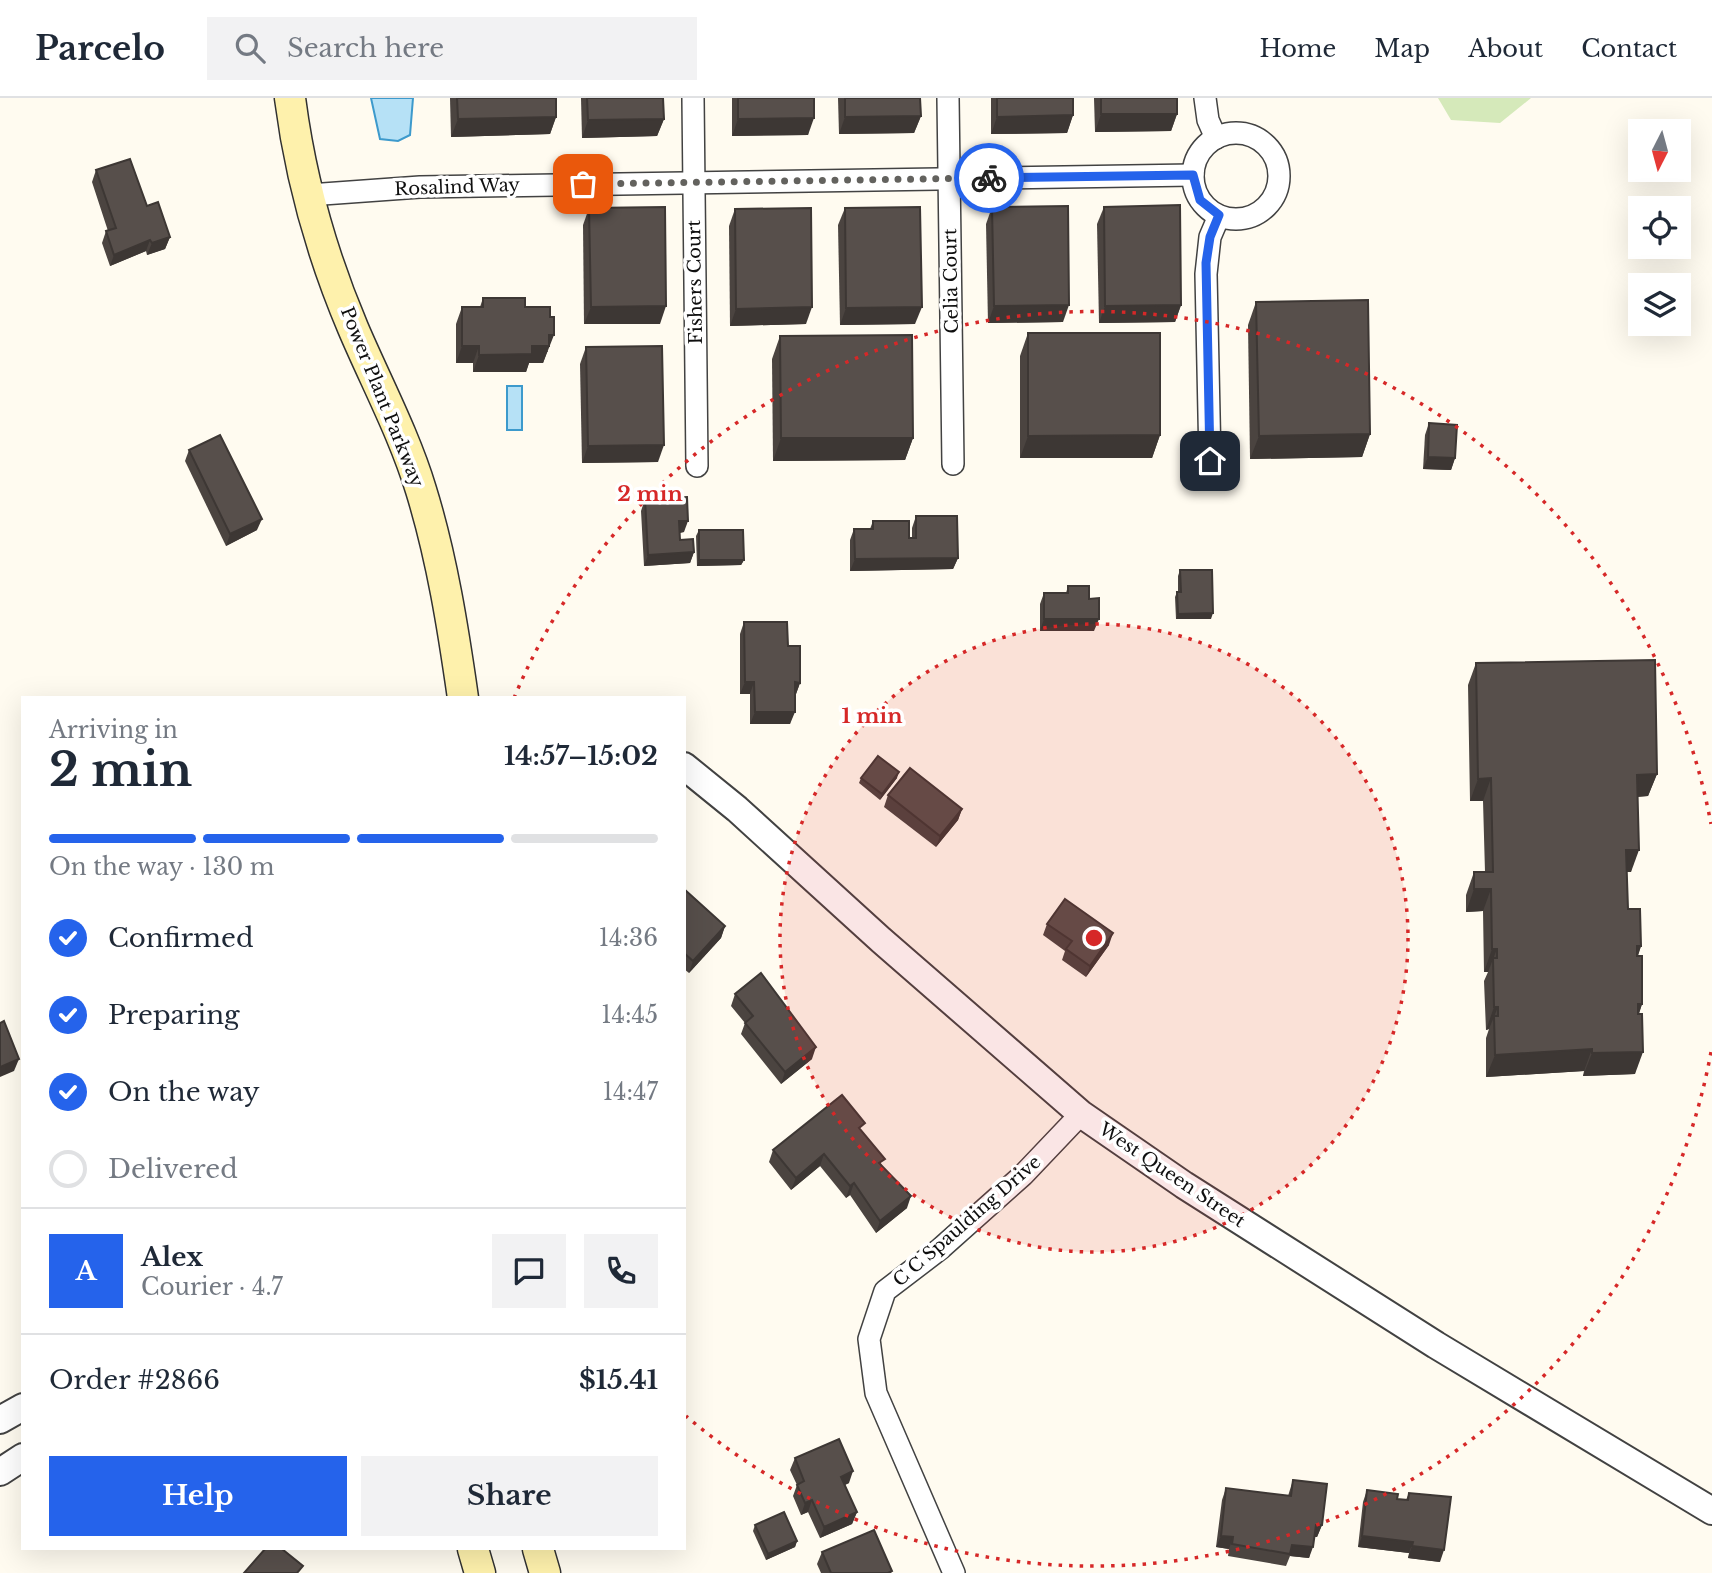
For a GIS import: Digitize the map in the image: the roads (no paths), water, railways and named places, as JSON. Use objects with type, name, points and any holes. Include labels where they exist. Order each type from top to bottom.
[{"type":"main road","name":"Power Plant Parkway","points":[[290,98],[309,195],[348,316],[402,437],[421,489],[450,612],[463,696]]},
{"type":"main road","points":[[474,1550],[480,1573]]},
{"type":"main road","points":[[538,1550],[545,1573]]},
{"type":"street","name":"Fishers Court","points":[[693,98],[697,466]]},
{"type":"street","name":"Celia Court","points":[[948,98],[953,464]]},
{"type":"street","points":[[1205,98],[1208,120],[1216,138]]},
{"type":"street","points":[[1242,134],[1255,138],[1274,156],[1278,168],[1275,194],[1258,214],[1232,219],[1219,215],[1200,200],[1193,175],[1200,153],[1216,138],[1242,134]]},
{"type":"street","name":"Rosalind Way","points":[[309,195],[420,187],[1193,175]]},
{"type":"street","points":[[1210,461],[1206,263],[1210,237],[1219,215]]},
{"type":"street","name":"West Queen Street","points":[[686,768],[737,809],[881,940],[1081,1114],[1184,1185],[1436,1345],[1712,1511]]},
{"type":"street","name":"C C Spaulding Drive","points":[[954,1573],[876,1393],[869,1339],[885,1292],[940,1249],[1023,1175],[1081,1114]]},
{"type":"street","points":[[0,1420],[21,1408]]},
{"type":"street","points":[[0,1472],[21,1458]]},
{"type":"water","points":[[371,98],[413,98],[410,135],[398,141],[380,139]]},
{"type":"water","points":[[507,386],[522,386],[522,430],[507,430]]}]
